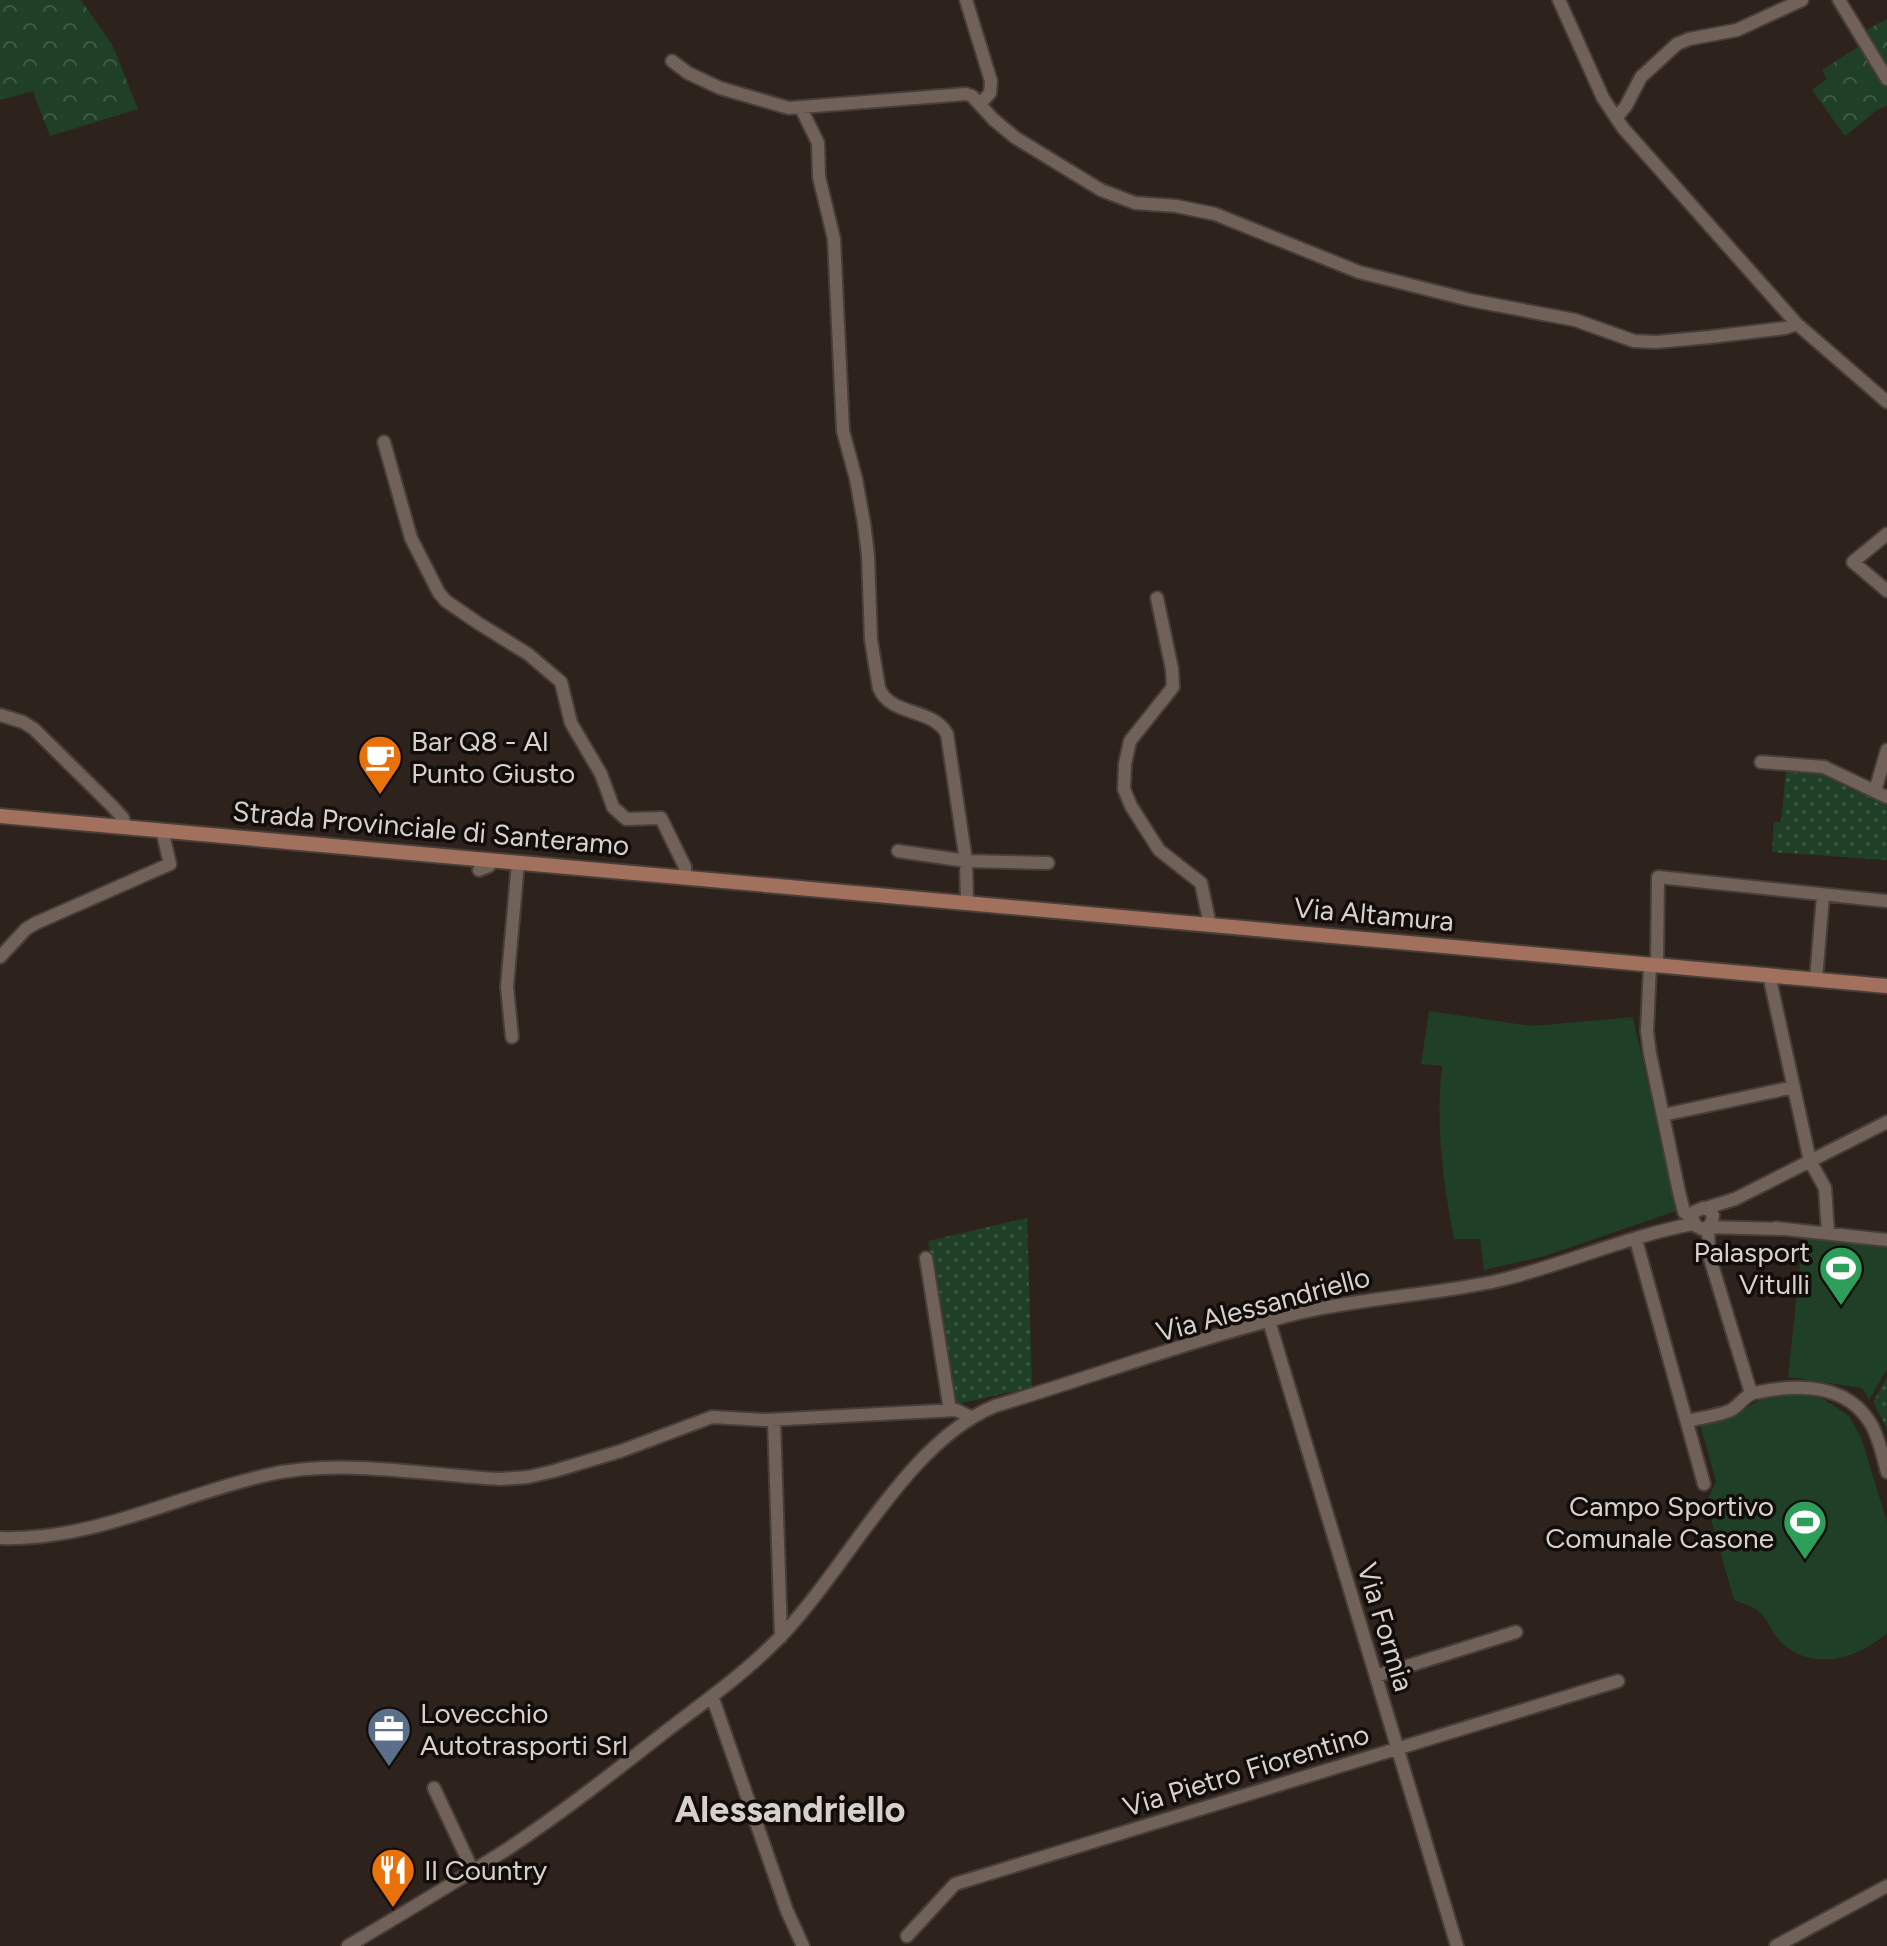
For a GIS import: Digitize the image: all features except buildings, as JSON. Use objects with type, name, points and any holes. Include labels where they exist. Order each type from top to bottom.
[{"type":"main road","name":"Strada Provinciale di Santeramo","points":[[0,816],[485,865],[518,862],[857,893]]},
{"type":"main road","name":"Via Altamura","points":[[857,893],[1887,986]]},
{"type":"street","points":[[966,0],[991,81],[990,93],[980,104]]},
{"type":"street","points":[[1559,0],[1603,98],[1616,118],[1797,324],[1887,402]]},
{"type":"street","points":[[1616,118],[1641,77],[1677,44],[1737,30],[1802,0]]},
{"type":"street","points":[[1839,0],[1887,79]]},
{"type":"street","points":[[672,61],[688,73],[720,88],[801,108],[951,93],[972,96],[1016,138],[1101,190],[1135,203],[1176,206],[1215,214],[1359,272],[1470,300],[1575,320],[1634,341],[1710,337],[1797,324]]},
{"type":"street","points":[[801,108],[818,143],[820,186],[834,239],[843,431],[864,523],[871,640],[879,688],[893,705],[935,720],[947,734],[966,861],[967,903]]},
{"type":"street","points":[[384,442],[411,538],[439,593],[478,623],[528,654],[561,682],[571,723],[601,774],[613,807],[626,819],[661,818],[685,867],[685,878]]},
{"type":"street","points":[[1887,534],[1853,562],[1887,591]]},
{"type":"street","points":[[1157,598],[1173,687],[1130,741],[1124,789],[1159,850],[1201,883],[1210,925]]},
{"type":"street","points":[[0,715],[34,729],[112,806],[123,818],[125,827]]},
{"type":"street","points":[[1761,762],[1824,767],[1881,794],[1887,750]]},
{"type":"street","points":[[0,957],[26,929],[36,923],[170,864],[162,830]]},
{"type":"street","points":[[898,851],[966,861],[1048,863]]},
{"type":"street","points":[[512,1037],[507,987],[518,862]]},
{"type":"street","points":[[1751,1393],[1709,1255],[1701,1218],[1679,1192],[1647,1031],[1658,877],[1887,901]]},
{"type":"street","points":[[1816,979],[1823,896]]},
{"type":"street","points":[[1769,975],[1810,1161],[1825,1188],[1828,1233]]},
{"type":"street","points":[[1663,1115],[1794,1087]]},
{"type":"street","name":"Via Alessandriello","points":[[348,1946],[473,1871],[550,1820],[712,1696],[781,1637],[893,1494],[934,1449],[971,1417],[995,1406],[1269,1321],[1339,1304],[1497,1281],[1636,1240],[1676,1221],[1701,1218],[1887,1122]]},
{"type":"street","points":[[1701,1218],[1887,1240]]},
{"type":"street","points":[[1636,1240],[1704,1484]]},
{"type":"street","points":[[926,1258],[950,1410]]},
{"type":"street","name":"Via Formia","points":[[1269,1321],[1457,1946]]},
{"type":"street","points":[[1687,1421],[1732,1411],[1751,1393],[1791,1387],[1841,1395],[1854,1403],[1872,1425],[1887,1472]]},
{"type":"street","points":[[0,1538],[40,1538],[71,1532],[142,1515],[216,1489],[285,1471],[316,1468],[500,1479],[528,1477],[621,1451],[712,1417],[774,1420],[956,1410],[971,1417]]},
{"type":"street","points":[[774,1420],[781,1637]]},
{"type":"street","points":[[1376,1676],[1516,1632]]},
{"type":"street","name":"Via Pietro Fiorentino","points":[[907,1936],[955,1884],[1618,1681]]},
{"type":"street","points":[[712,1696],[787,1911],[803,1946]]},
{"type":"street","points":[[434,1788],[473,1871]]},
{"type":"street","points":[[1776,1946],[1887,1886]]},
{"type":"green space","points":[[0,0],[81,0],[113,46],[138,109],[50,136],[33,91],[0,100]]},
{"type":"green space","points":[[1887,19],[1887,106],[1877,110],[1845,136],[1812,90],[1827,79],[1822,70],[1861,45],[1862,32]]},
{"type":"green space","points":[[1786,771],[1823,773],[1887,803],[1887,860],[1772,852],[1774,822],[1781,822]]},
{"type":"green space","points":[[1429,1011],[1532,1026],[1633,1017],[1676,1211],[1545,1256],[1484,1270],[1480,1239],[1454,1239],[1441,1153],[1439,1110],[1442,1066],[1421,1064]]},
{"type":"green space","points":[[1027,1218],[1032,1387],[958,1404],[954,1398],[928,1241]]},
{"type":"green space","name":"Palasport Vitulli","points":[[1803,1236],[1887,1244],[1887,1369],[1869,1400],[1862,1388],[1788,1377]]},
{"type":"green space","points":[[1887,1378],[1887,1428],[1873,1402]]},
{"type":"green space","name":"Campo Sportivo Comunale Casone","points":[[1797,1393],[1821,1398],[1849,1416],[1861,1437],[1887,1522],[1887,1633],[1850,1655],[1823,1660],[1797,1653],[1784,1645],[1757,1610],[1734,1600],[1706,1502],[1716,1482],[1700,1424],[1727,1419],[1765,1397]]},
{"type":"place","name":"Bar Q8 - Al Punto Giusto","points":[[380,796]]},
{"type":"place","name":"Palasport Vitulli","points":[[1841,1307]]},
{"type":"place","name":"Campo Sportivo Comunale Casone","points":[[1805,1561]]},
{"type":"place","name":"Lovecchio Autotrasporti Srl","points":[[389,1768]]},
{"type":"place","name":"Il Country","points":[[393,1909]]},
{"type":"district","name":"Alessandriello","points":[[790,1809]]}]
